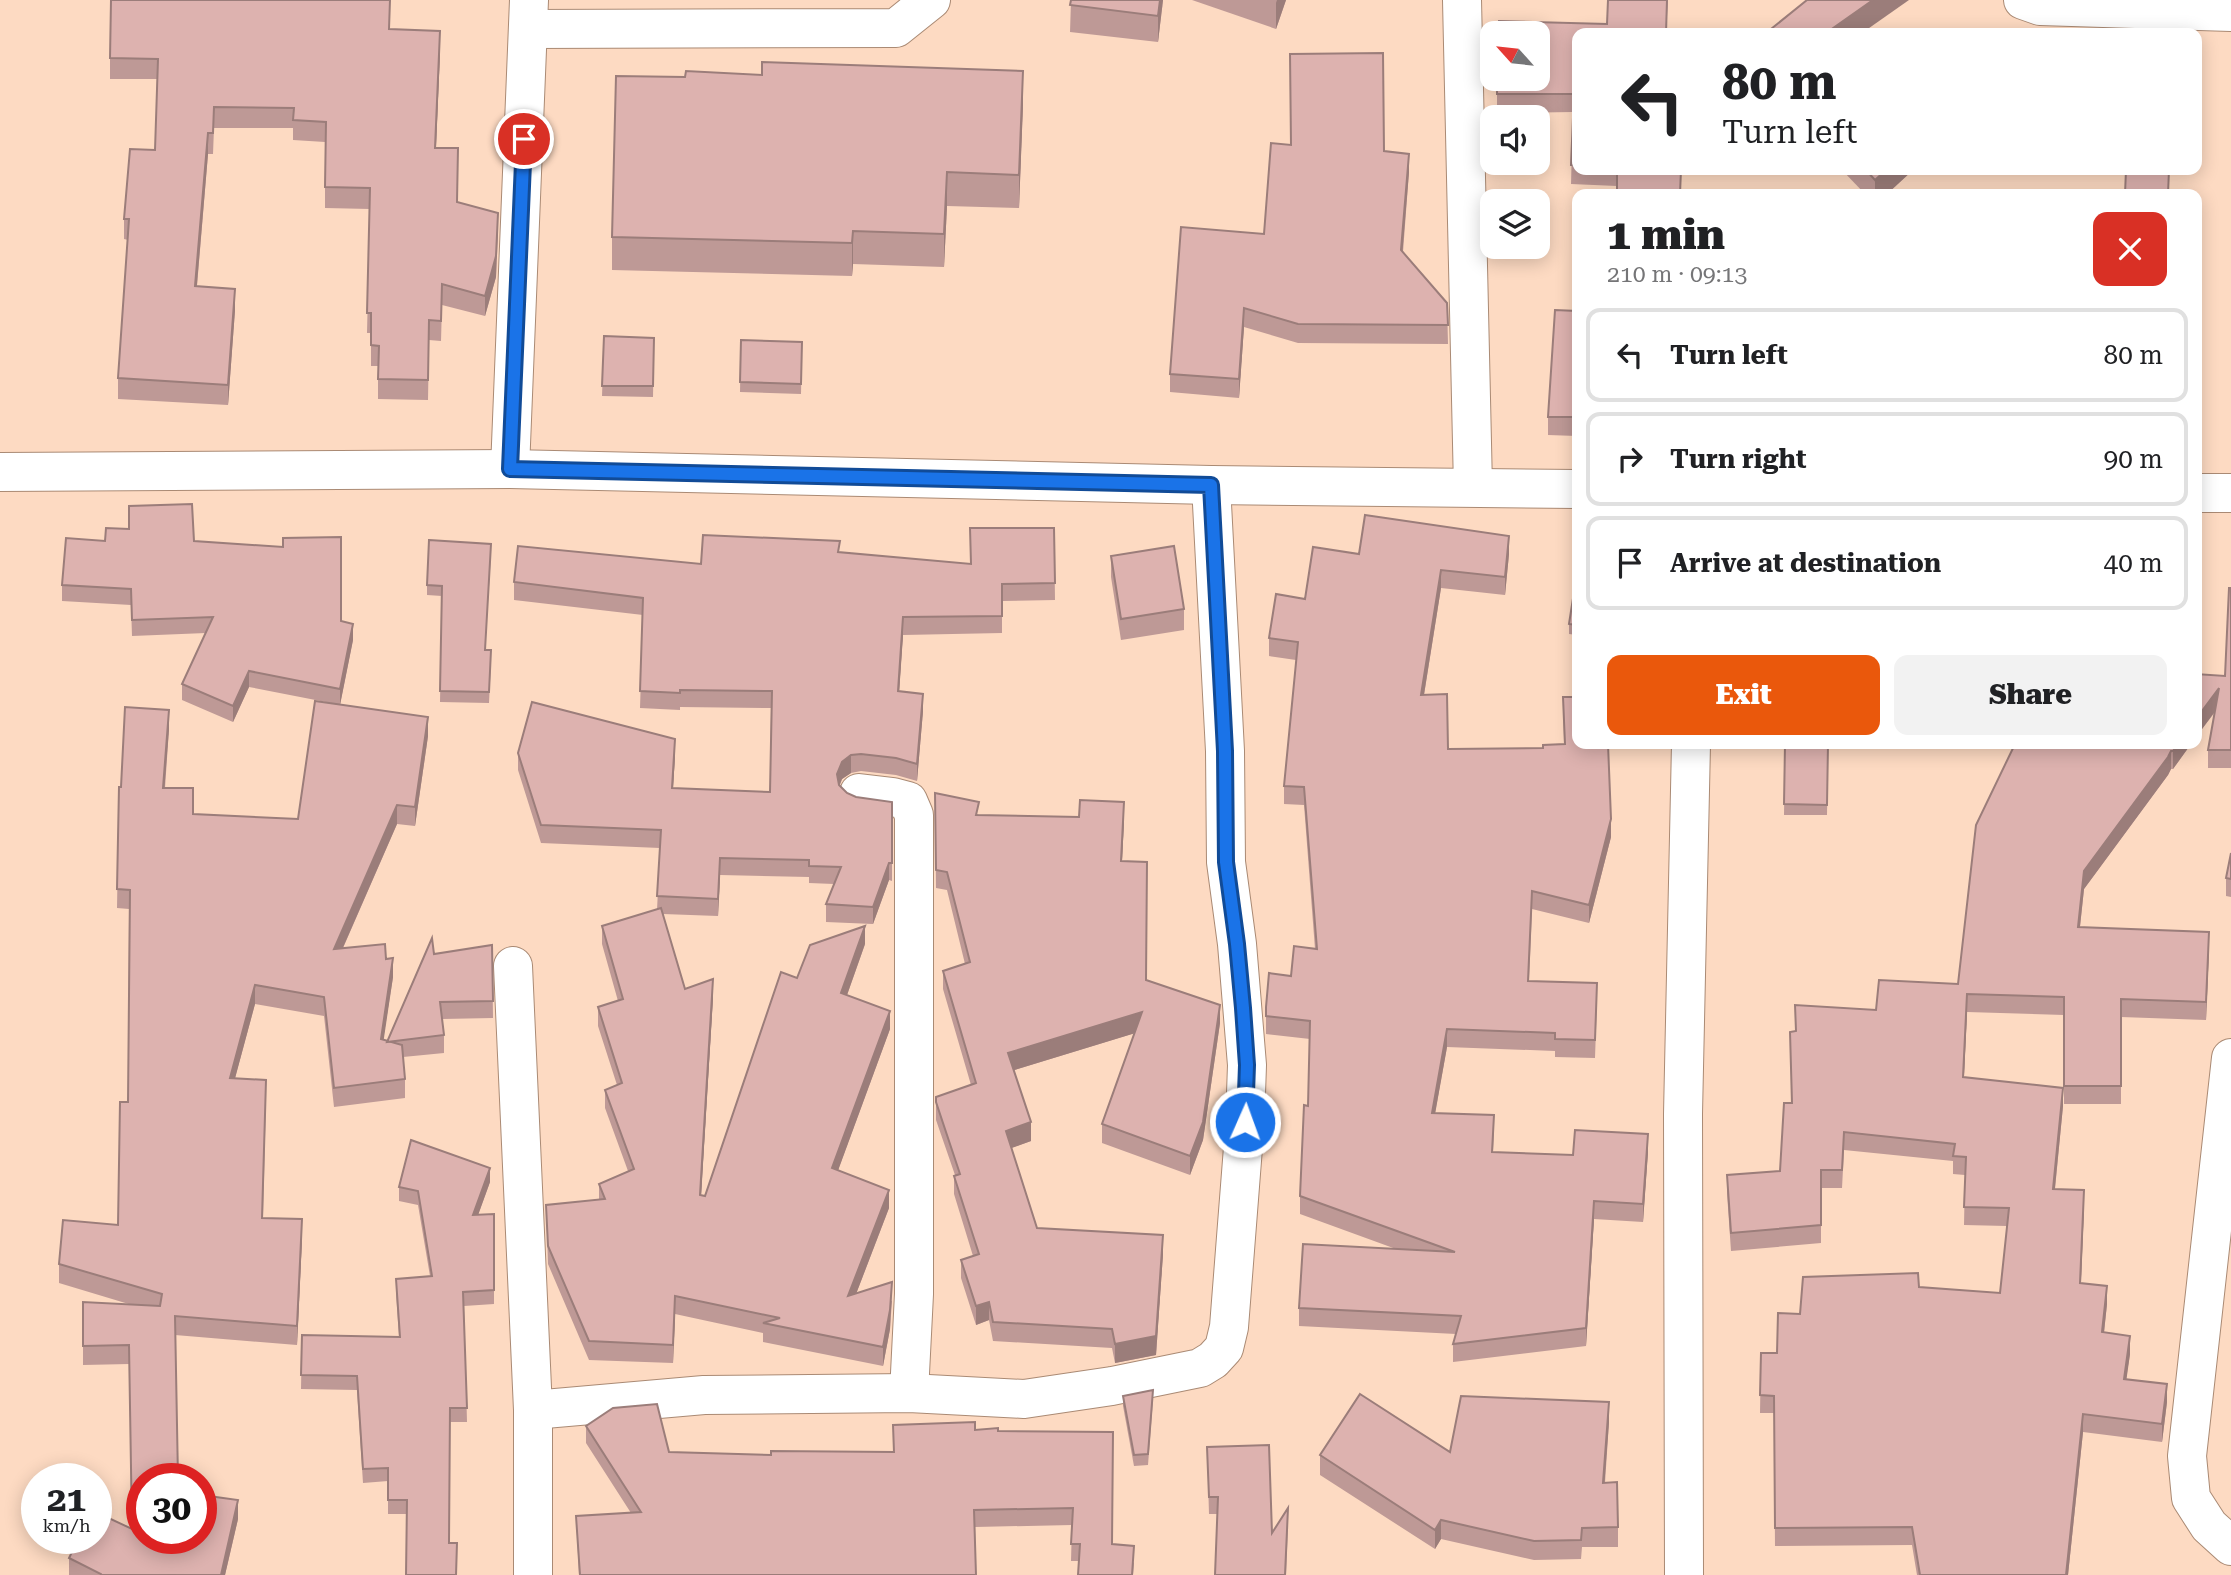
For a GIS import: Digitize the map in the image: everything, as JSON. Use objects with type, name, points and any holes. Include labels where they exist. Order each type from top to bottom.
[{"type":"street","points":[[510,469],[529,14],[896,28],[931,0]]},
{"type":"street","points":[[1462,0],[1473,487]]},
{"type":"street","points":[[2024,0],[2040,6],[2231,12]]},
{"type":"street","points":[[0,472],[510,469],[1211,485],[1572,489]]},
{"type":"street","points":[[533,1410],[704,1395],[909,1393],[1037,1397],[1112,1386],[1200,1367],[1213,1360],[1224,1348],[1230,1314],[1247,1065],[1237,944],[1226,862],[1224,737],[1211,485]]},
{"type":"street","points":[[2202,493],[2231,493]]},
{"type":"street","points":[[1684,1575],[1683,1114],[1691,749]]},
{"type":"street","points":[[859,793],[908,801],[914,814],[915,1281],[909,1393]]},
{"type":"street","points":[[513,966],[533,1410],[533,1575]]},
{"type":"street","points":[[2231,1058],[2188,1456],[2191,1498],[2209,1526],[2231,1546]]},
{"type":"building","points":[[111,0],[390,0],[389,29],[440,31],[435,148],[458,148],[457,202],[498,213],[496,256],[485,296],[442,284],[441,321],[429,320],[428,380],[378,379],[379,346],[371,345],[371,313],[367,313],[370,188],[325,187],[326,122],[293,120],[294,108],[214,107],[213,133],[208,133],[195,286],[235,289],[228,385],[118,378],[129,219],[124,219],[130,149],[155,150],[158,59],[110,58]]},
{"type":"building","points":[[1071,0],[1160,0],[1158,16],[1070,5]]},
{"type":"building","points":[[1608,0],[1667,0],[1666,28],[1572,28],[1572,94],[1497,94],[1497,91],[1550,91],[1550,22],[1607,24]]},
{"type":"building","points":[[1807,0],[1873,0],[1833,28],[1772,28]]},
{"type":"building","points":[[1383,53],[1384,151],[1409,154],[1401,250],[1447,303],[1448,325],[1298,324],[1244,308],[1239,379],[1170,374],[1181,227],[1264,234],[1271,143],[1291,145],[1290,54]]},
{"type":"building","points":[[762,62],[1023,71],[1019,175],[947,172],[944,234],[853,231],[852,243],[612,237],[616,76],[685,77],[686,71],[762,75]]},
{"type":"building","points":[[1617,175],[1681,175],[1680,189],[1617,189]]},
{"type":"building","points":[[2126,175],[2169,175],[2168,189],[2125,189]]},
{"type":"building","points":[[1555,310],[1572,311],[1572,417],[1548,417]]},
{"type":"building","points":[[604,336],[654,338],[653,386],[602,386]]},
{"type":"building","points":[[741,340],[802,342],[801,384],[740,382]]},
{"type":"building","points":[[192,504],[194,541],[283,547],[283,538],[341,537],[341,621],[353,624],[340,689],[249,671],[233,706],[182,684],[213,617],[132,620],[131,589],[62,585],[66,538],[105,541],[106,528],[129,529],[129,506]]},
{"type":"building","points":[[1365,515],[1509,536],[1505,577],[1441,570],[1421,695],[1447,694],[1448,749],[1543,748],[1543,745],[1565,744],[1563,697],[1572,697],[1572,749],[1608,749],[1611,819],[1589,905],[1532,891],[1528,981],[1597,983],[1595,1040],[1555,1039],[1555,1033],[1447,1029],[1432,1113],[1494,1115],[1492,1152],[1573,1155],[1575,1130],[1648,1134],[1643,1204],[1594,1201],[1586,1328],[1453,1344],[1461,1316],[1299,1308],[1303,1244],[1455,1252],[1300,1196],[1304,1105],[1308,1106],[1310,1021],[1266,1016],[1269,973],[1291,976],[1294,946],[1317,949],[1304,787],[1284,786],[1298,642],[1269,638],[1276,594],[1305,599],[1313,547],[1359,554]]},
{"type":"building","points":[[970,528],[1054,528],[1055,583],[1002,584],[1002,616],[903,617],[898,691],[923,694],[917,764],[896,758],[851,755],[842,762],[837,774],[839,785],[847,793],[856,797],[892,802],[892,863],[889,863],[873,907],[826,904],[841,867],[809,866],[809,860],[720,858],[718,899],[657,896],[661,830],[541,825],[518,753],[532,702],[675,739],[672,788],[770,792],[772,691],[640,691],[643,598],[514,582],[518,546],[701,564],[703,535],[840,541],[838,552],[971,564]]},
{"type":"building","points":[[429,540],[491,544],[485,650],[491,650],[489,692],[440,691],[442,586],[427,585]]},
{"type":"building","points":[[1174,546],[1184,609],[1121,619],[1111,556]]},
{"type":"building","points":[[2231,588],[2231,750],[2208,750],[2219,688],[2202,711],[2202,674],[2225,676]]},
{"type":"building","points":[[315,701],[428,717],[415,807],[397,805],[334,949],[385,944],[386,959],[393,958],[381,1039],[402,1045],[405,1079],[334,1088],[324,997],[255,985],[230,1078],[266,1080],[262,1218],[302,1219],[297,1326],[175,1316],[178,1463],[131,1463],[129,1345],[83,1346],[83,1302],[160,1306],[162,1294],[59,1264],[63,1220],[118,1225],[120,1102],[128,1102],[130,890],[117,889],[119,787],[125,707],[169,710],[163,788],[193,788],[193,814],[298,819]]},
{"type":"building","points":[[1785,749],[1828,749],[1827,805],[1784,804]]},
{"type":"building","points":[[2013,749],[2174,749],[2084,871],[2078,927],[2209,932],[2206,1002],[2121,999],[2121,1086],[2064,1086],[2064,997],[1967,994],[1963,1077],[2063,1088],[2053,1189],[2084,1190],[2080,1283],[2107,1286],[2102,1332],[2130,1336],[2124,1379],[2167,1384],[2162,1424],[2083,1414],[2066,1575],[1920,1575],[1912,1527],[1775,1528],[1774,1396],[1760,1395],[1761,1353],[1777,1353],[1778,1313],[1800,1314],[1803,1277],[1918,1273],[1919,1287],[2000,1293],[2009,1208],[1964,1207],[1966,1157],[1953,1156],[1955,1144],[1844,1132],[1842,1170],[1821,1170],[1821,1225],[1731,1233],[1727,1175],[1780,1171],[1784,1103],[1792,1103],[1790,1032],[1796,1031],[1795,1005],[1876,1010],[1879,980],[1958,984],[1976,825]]},
{"type":"building","points":[[935,793],[979,802],[976,815],[1079,817],[1080,800],[1124,802],[1121,861],[1147,862],[1146,980],[1220,1005],[1203,1122],[1190,1156],[1102,1124],[1142,1012],[1008,1053],[1031,1122],[1006,1131],[1037,1228],[1163,1235],[1156,1336],[1115,1344],[1112,1329],[993,1322],[989,1302],[976,1306],[961,1260],[979,1254],[954,1176],[960,1174],[936,1102],[936,1097],[976,1083],[943,971],[970,962],[947,872],[936,870]]},
{"type":"building","points":[[2231,853],[2231,879],[2226,878]]},
{"type":"building","points":[[661,908],[685,989],[713,979],[700,1195],[705,1196],[781,972],[797,978],[810,945],[865,926],[841,993],[890,1011],[832,1168],[889,1190],[848,1296],[892,1282],[883,1347],[763,1323],[780,1318],[675,1296],[673,1345],[589,1341],[548,1246],[546,1205],[605,1199],[599,1184],[634,1169],[605,1090],[622,1083],[598,1007],[623,999],[602,926]]},
{"type":"building","points":[[432,938],[434,954],[492,945],[493,1001],[440,1002],[444,1035],[387,1042]]},
{"type":"building","points":[[411,1140],[490,1168],[473,1215],[494,1214],[494,1290],[463,1292],[467,1408],[450,1408],[449,1543],[457,1543],[456,1575],[406,1575],[407,1500],[388,1500],[388,1468],[363,1469],[357,1376],[301,1375],[302,1335],[400,1337],[396,1279],[432,1276],[418,1191],[399,1187]]},
{"type":"building","points":[[1153,1390],[1148,1454],[1134,1455],[1123,1396]]},
{"type":"building","points":[[1360,1394],[1450,1452],[1461,1396],[1609,1402],[1603,1483],[1617,1482],[1618,1527],[1582,1528],[1581,1540],[1534,1541],[1441,1520],[1435,1530],[1320,1455]]},
{"type":"building","points":[[657,1404],[669,1452],[771,1455],[771,1451],[894,1452],[893,1425],[975,1422],[975,1430],[998,1428],[998,1431],[1113,1432],[1112,1544],[1134,1546],[1132,1575],[1078,1575],[1080,1544],[1071,1544],[1073,1508],[974,1510],[976,1575],[580,1575],[576,1516],[641,1512],[586,1426],[613,1408]]},
{"type":"building","points":[[1269,1445],[1272,1533],[1288,1508],[1285,1575],[1215,1575],[1218,1497],[1209,1497],[1207,1447]]},
{"type":"building","points":[[217,1497],[238,1500],[221,1575],[101,1575],[69,1558],[71,1554],[112,1554],[112,1520],[126,1526],[126,1554],[217,1554]]},
{"type":"route","points":[[524,139],[510,469],[1211,485],[1225,751],[1226,862],[1243,1008],[1247,1065],[1245,1122]]}]
